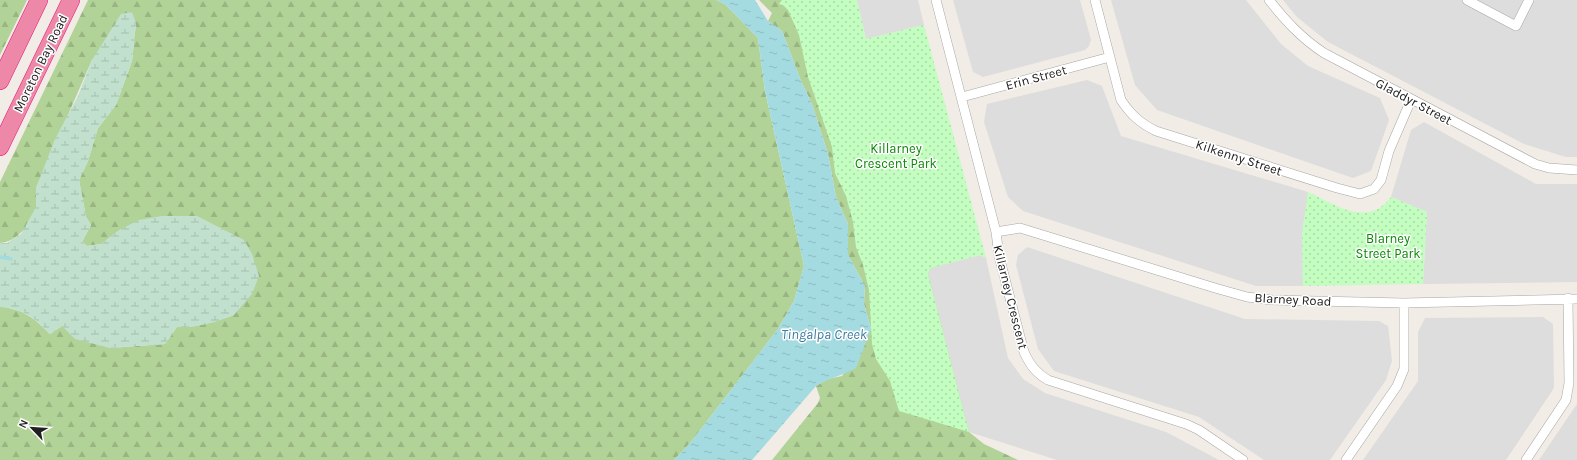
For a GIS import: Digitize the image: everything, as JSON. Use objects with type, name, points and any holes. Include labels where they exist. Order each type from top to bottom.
[{"type":"highway","points":[[0,81],[39,0]]},
{"type":"highway","name":"Moreton Bay Road","points":[[0,147],[71,0]]},
{"type":"street","name":"Killarney Crescent","points":[[936,0],[996,232],[1000,256],[1024,352],[1031,366],[1038,374],[1062,386],[1186,424],[1199,430],[1243,460]]},
{"type":"street","name":"Kilkenny Street","points":[[1095,0],[1121,100],[1130,113],[1140,123],[1156,131],[1360,194],[1374,189],[1381,180],[1389,151],[1411,100]]},
{"type":"street","name":"Gladdyr Street","points":[[1268,0],[1307,42],[1411,100],[1535,164],[1549,168],[1577,170]]},
{"type":"street","points":[[1466,0],[1516,26],[1529,0]]},
{"type":"street","name":"Erin Street","points":[[962,97],[1110,57]]},
{"type":"street","name":"Blarney Road","points":[[996,232],[1020,228],[1247,297],[1272,300],[1404,303],[1572,299]]},
{"type":"street","points":[[1526,460],[1566,400],[1569,383],[1572,299]]},
{"type":"street","points":[[1346,460],[1397,386],[1404,369],[1404,303]]},
{"type":"shaded area","points":[[857,0],[918,0],[924,25],[866,39]]},
{"type":"shaded area","points":[[953,0],[1080,0],[1091,40],[1089,46],[1085,50],[983,77],[973,72]]},
{"type":"shaded area","points":[[1111,0],[1246,0],[1281,44],[1308,66],[1380,98],[1389,120],[1371,171],[1353,178],[1157,110],[1135,85]]},
{"type":"shaded area","points":[[1283,0],[1577,0],[1577,157],[1566,157],[1524,144],[1328,42],[1297,17]]},
{"type":"shaded area","points":[[1087,80],[1102,86],[1121,136],[1308,192],[1302,235],[1303,286],[1256,286],[1023,211],[1008,197],[984,122],[987,104]]},
{"type":"shaded area","points":[[1424,122],[1536,184],[1577,184],[1577,282],[1423,284],[1427,212],[1391,197],[1411,130]]},
{"type":"shaded area","points":[[1027,247],[1245,319],[1379,321],[1388,326],[1392,361],[1386,380],[1330,460],[1264,460],[1199,417],[1054,371],[1038,349],[1016,265],[1018,255]]},
{"type":"shaded area","points":[[980,255],[986,258],[1008,358],[1023,379],[1045,393],[1166,432],[1219,460],[1057,460],[969,432],[928,274],[931,268]]},
{"type":"shaded area","points":[[1543,317],[1553,324],[1554,388],[1506,460],[1363,460],[1418,381],[1418,332],[1425,318]]},
{"type":"shaded area","points":[[1577,404],[1577,460],[1539,460]]},
{"type":"green space","points":[[0,0],[27,0],[0,55]]},
{"type":"green space","points":[[88,0],[716,0],[725,4],[758,38],[765,91],[804,266],[794,301],[778,329],[691,442],[674,460],[0,460],[0,306],[28,315],[50,334],[62,326],[110,348],[165,344],[177,327],[206,324],[234,315],[121,229],[101,244],[87,246],[82,242],[91,225],[86,217],[79,180],[88,161],[98,128],[116,105],[132,61],[136,23],[92,60],[36,188],[36,207],[31,219],[23,231],[18,235],[6,242],[0,243],[0,182]]},
{"type":"green space","points":[[759,0],[857,0],[856,17],[966,258],[931,268],[928,274],[969,432],[984,444],[1018,460],[772,460],[818,403],[820,398],[816,386],[828,379],[842,376],[871,329],[864,304],[865,286],[848,255],[848,224],[836,197],[828,154],[812,104],[801,81],[782,31],[768,21],[772,13]]},
{"type":"green space","name":"Killarney Crescent Park","points":[[782,0],[857,0],[866,39],[924,25],[986,258],[980,255],[931,268],[928,274],[969,432],[899,411],[890,381],[876,359],[872,344],[869,290],[863,265],[856,247],[853,222],[846,196],[835,173],[832,147],[808,77],[799,35],[788,10],[783,5],[779,4]]},
{"type":"green space","points":[[132,12],[136,23],[132,61],[116,105],[98,128],[88,161],[79,180],[86,217],[91,225],[82,242],[87,246],[101,244],[121,229],[139,220],[162,216],[197,216],[244,240],[252,254],[259,276],[252,294],[234,315],[215,322],[192,327],[177,327],[165,344],[110,348],[75,339],[62,326],[50,334],[28,315],[8,308],[0,307],[0,243],[7,243],[21,234],[36,207],[36,188],[55,139],[78,96],[92,60],[121,14]]},
{"type":"green space","name":"Blarney Street Park","points":[[1308,192],[1340,207],[1361,213],[1372,211],[1382,206],[1391,197],[1427,212],[1423,284],[1303,286],[1302,235]]},
{"type":"water","name":"Tingalpa Creek","points":[[716,0],[755,0],[768,21],[782,31],[801,81],[812,104],[828,154],[836,197],[848,224],[848,255],[865,286],[864,304],[871,329],[856,368],[816,386],[752,460],[674,460],[691,442],[778,329],[794,301],[804,266],[765,91],[758,38],[725,4]]},
{"type":"waterway","points":[[0,257],[11,259]]}]
